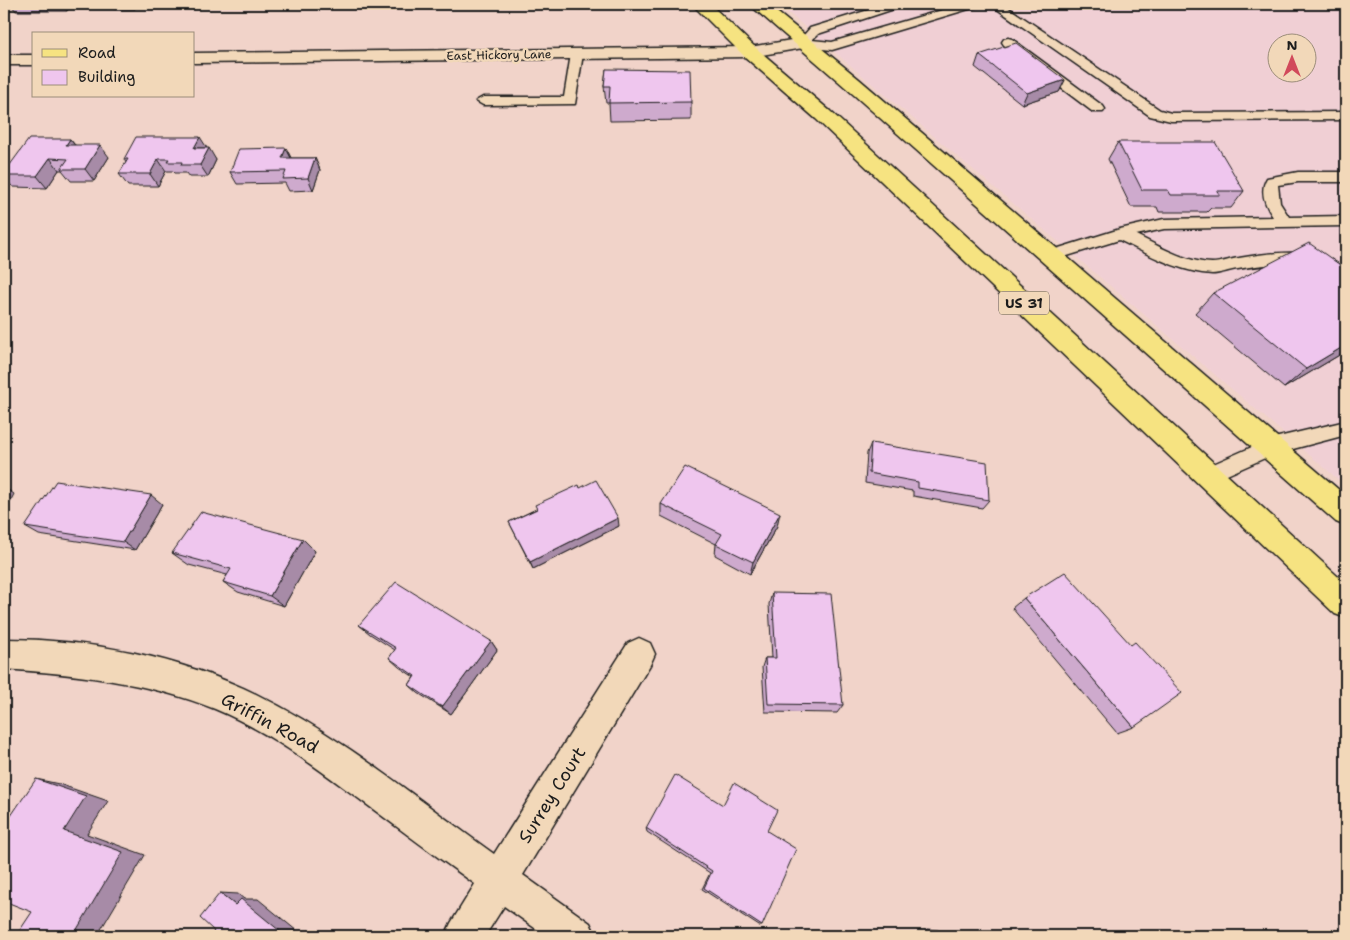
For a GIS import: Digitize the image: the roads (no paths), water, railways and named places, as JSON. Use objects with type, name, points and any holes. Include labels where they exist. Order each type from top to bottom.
[{"type":"main road","name":"US 31","points":[[700,4],[750,52],[823,115],[1346,604]]},
{"type":"main road","points":[[757,4],[1051,256],[1346,513]]},
{"type":"street","name":"East Hickory Lane","points":[[195,58],[750,52],[803,44]]},
{"type":"street","points":[[4,60],[32,60]]},
{"type":"street","name":"Griffin Road","points":[[4,654],[66,657],[158,675],[188,684],[246,707],[315,746],[577,936]]},
{"type":"street","name":"Surrey Court","points":[[464,936],[639,654]]},
{"type":"lane","points":[[803,44],[814,31],[899,4]]},
{"type":"lane","points":[[803,44],[832,46],[975,4]]},
{"type":"lane","points":[[996,4],[1156,113],[1171,116],[1346,116]]},
{"type":"lane","points":[[1008,42],[1098,109]]},
{"type":"lane","points":[[483,101],[570,101],[577,54]]},
{"type":"lane","points":[[1285,222],[1273,208],[1269,190],[1272,180],[1298,177],[1346,177]]},
{"type":"lane","points":[[1051,256],[1120,234],[1164,224],[1346,221]]},
{"type":"lane","points":[[1120,234],[1175,260],[1211,269],[1233,264],[1284,258],[1312,260],[1339,271],[1346,279]]},
{"type":"lane","points":[[1209,475],[1270,446],[1346,428]]}]
